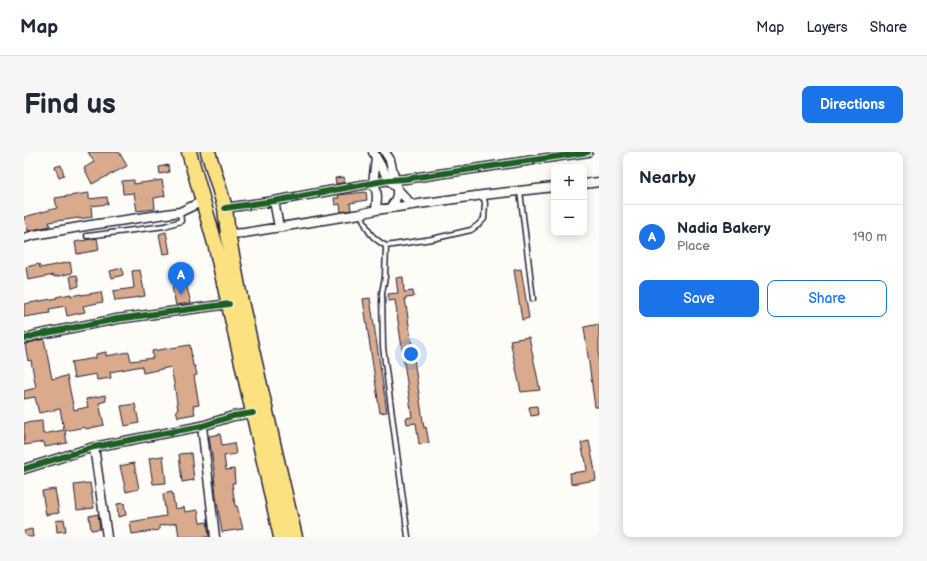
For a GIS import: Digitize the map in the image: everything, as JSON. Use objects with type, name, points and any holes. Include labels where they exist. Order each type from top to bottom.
[{"type":"highway","points":[[189,152],[216,247],[281,537]]},
{"type":"highway","points":[[208,152],[225,208],[228,234],[247,327],[295,537]]},
{"type":"street","points":[[385,152],[405,179]]},
{"type":"street","points":[[225,208],[392,180],[588,152]]},
{"type":"street","points":[[375,155],[397,189],[412,205]]},
{"type":"street","points":[[375,155],[373,184],[376,189],[377,197],[376,210]]},
{"type":"street","points":[[390,160],[392,180]]},
{"type":"street","points":[[587,184],[599,182]]},
{"type":"street","points":[[228,234],[244,233],[376,210],[551,187]]},
{"type":"street","points":[[390,208],[395,201],[397,189]]},
{"type":"street","points":[[24,238],[91,225],[180,212],[203,201]]},
{"type":"street","points":[[274,201],[280,227]]},
{"type":"street","points":[[24,338],[117,319],[229,304]]},
{"type":"street","points":[[24,469],[94,447],[202,426],[233,416],[253,413]]},
{"type":"street","points":[[202,426],[215,537]]},
{"type":"street","points":[[94,447],[107,537]]},
{"type":"lane","points":[[520,191],[532,299]]},
{"type":"lane","points":[[360,214],[368,231],[375,240],[386,246],[471,230],[484,219],[484,196]]},
{"type":"lane","points":[[87,236],[165,226],[181,221],[180,212]]},
{"type":"lane","points":[[386,246],[385,277],[382,293],[383,347],[408,537]]},
{"type":"building","points":[[88,152],[119,152],[127,166],[92,184],[84,168],[94,162]]},
{"type":"building","points":[[61,165],[64,175],[59,177],[55,167]]},
{"type":"building","points":[[168,165],[169,172],[160,174],[159,167]]},
{"type":"building","points":[[344,177],[345,182],[336,184],[335,178]]},
{"type":"building","points":[[134,180],[134,184],[162,180],[165,196],[154,198],[155,209],[137,211],[134,193],[123,194],[122,181]]},
{"type":"building","points":[[366,192],[367,200],[350,203],[351,210],[341,212],[340,204],[335,205],[334,198],[339,198],[338,195]]},
{"type":"building","points":[[89,193],[89,199],[107,197],[108,204],[91,206],[92,217],[49,222],[50,226],[28,231],[24,217],[57,208],[55,198]]},
{"type":"building","points":[[166,232],[170,253],[163,254],[159,234]]},
{"type":"building","points":[[97,238],[99,250],[77,254],[75,242]]},
{"type":"building","points":[[70,262],[72,273],[28,280],[26,267],[39,264],[40,268]]},
{"type":"building","points":[[122,268],[123,275],[112,278],[110,271]]},
{"type":"building","points":[[521,269],[529,318],[522,320],[514,270]]},
{"type":"building","points":[[140,270],[145,296],[115,301],[113,291],[134,288],[132,271]]},
{"type":"building","points":[[77,275],[79,286],[72,288],[70,276]]},
{"type":"building","points":[[403,277],[404,292],[413,291],[414,297],[405,298],[424,428],[426,427],[429,443],[419,444],[416,423],[407,424],[406,418],[412,417],[395,300],[389,301],[388,294],[398,293],[396,278]]},
{"type":"building","points":[[186,284],[191,303],[176,305],[172,287]]},
{"type":"building","points":[[101,292],[103,302],[83,306],[85,312],[67,316],[65,306],[49,309],[50,313],[24,317],[24,304],[71,294],[71,296]]},
{"type":"building","points":[[370,298],[387,412],[380,413],[363,299]]},
{"type":"building","points":[[599,324],[599,407],[595,407],[584,327]]},
{"type":"building","points":[[529,337],[540,390],[521,392],[510,340]]},
{"type":"building","points":[[44,339],[52,379],[67,376],[74,410],[88,407],[86,399],[105,395],[106,401],[99,403],[104,425],[86,429],[85,427],[65,431],[67,443],[45,447],[44,442],[24,445],[24,423],[42,421],[43,434],[64,430],[60,409],[39,413],[35,397],[24,399],[24,391],[36,388],[31,360],[28,361],[25,344]]},
{"type":"building","points":[[190,345],[193,366],[195,366],[197,375],[194,376],[199,405],[193,406],[195,414],[178,417],[171,367],[143,373],[142,366],[110,372],[111,378],[97,380],[96,374],[74,378],[71,362],[96,358],[96,354],[106,352],[106,356],[129,352],[131,361],[153,358],[152,351]]},
{"type":"building","points":[[135,404],[139,423],[125,426],[121,406]]},
{"type":"building","points":[[537,406],[538,415],[531,416],[529,407]]},
{"type":"building","points":[[220,434],[222,445],[234,443],[236,454],[224,456],[226,470],[234,469],[235,483],[232,483],[235,506],[237,506],[243,529],[222,532],[209,436]]},
{"type":"building","points":[[589,441],[596,480],[571,484],[570,473],[587,471],[581,443]]},
{"type":"building","points":[[191,453],[194,480],[182,482],[179,454]]},
{"type":"building","points":[[163,456],[166,483],[153,484],[149,458]]},
{"type":"building","points":[[134,463],[139,489],[126,492],[120,466]]},
{"type":"building","points":[[90,483],[94,508],[77,510],[74,485]]},
{"type":"building","points":[[55,489],[59,513],[46,515],[42,491]]},
{"type":"building","points":[[172,492],[175,509],[184,507],[185,512],[198,510],[200,523],[207,522],[209,537],[179,537],[177,523],[159,526],[159,530],[132,534],[130,522],[166,516],[163,494]]},
{"type":"building","points":[[124,503],[126,515],[118,517],[117,504]]},
{"type":"building","points":[[98,514],[100,529],[91,530],[89,516]]},
{"type":"building","points":[[64,519],[66,531],[57,532],[56,521]]},
{"type":"building","points":[[32,529],[33,537],[24,537],[24,531]]},
{"type":"cycle path","points":[[225,208],[274,201],[389,180],[405,179],[588,152]]},
{"type":"cycle path","points":[[24,339],[36,335],[117,319],[229,304]]},
{"type":"cycle path","points":[[24,469],[94,447],[202,426],[233,416],[253,413]]},
{"type":"place","name":"Nadia Bakery","points":[[181,295]]}]
